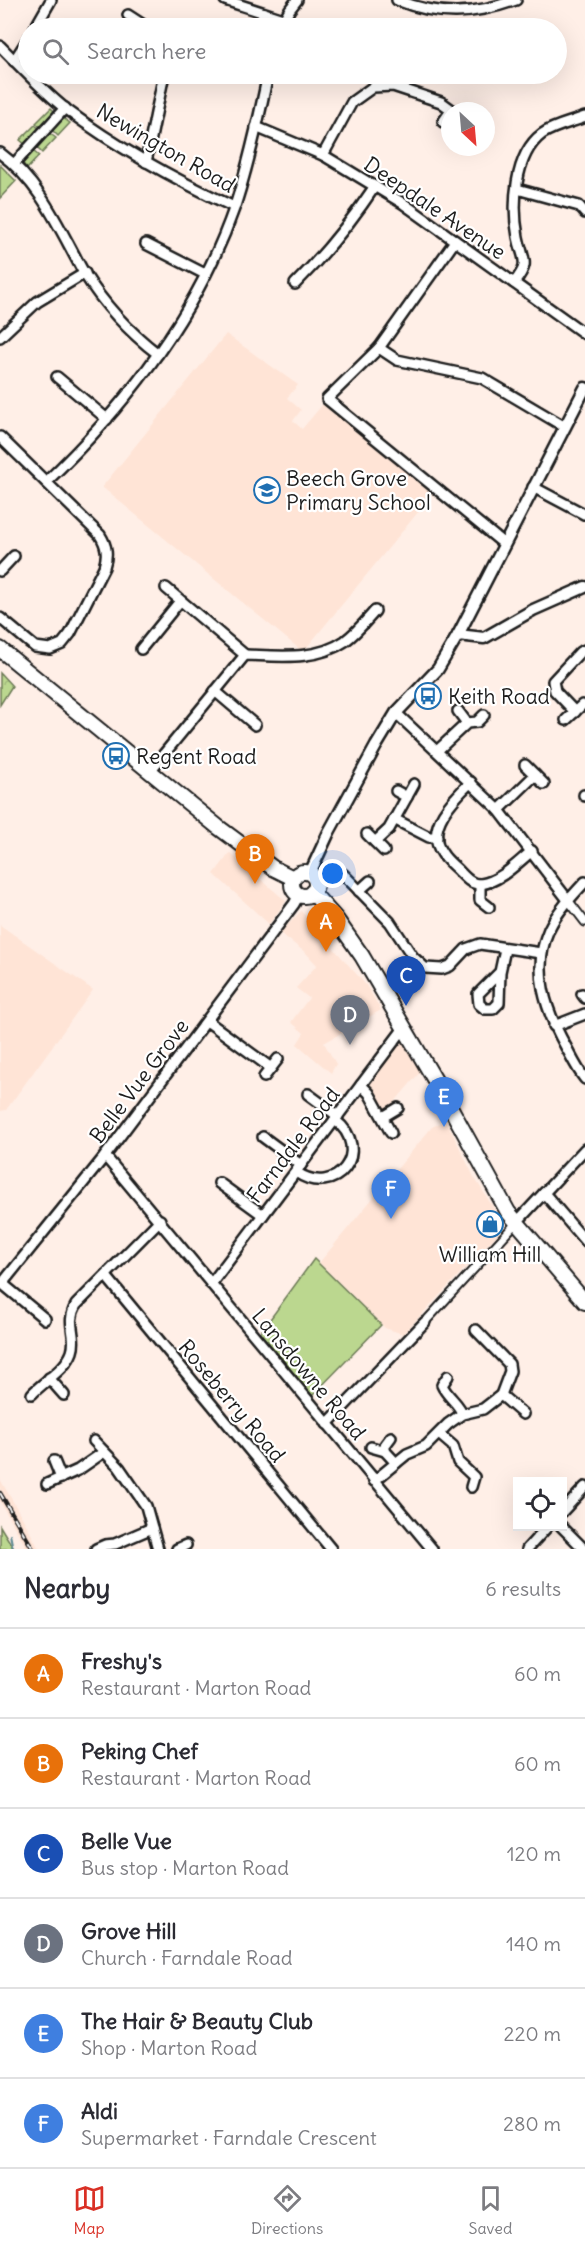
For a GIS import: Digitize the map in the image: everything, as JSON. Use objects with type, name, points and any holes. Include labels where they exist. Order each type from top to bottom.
[{"type":"main road","points":[[0,649],[238,841],[273,868],[293,878]]},
{"type":"main road","points":[[293,878],[302,871],[310,873],[316,882],[305,893]]},
{"type":"main road","points":[[293,878],[293,889],[305,893],[336,919],[362,956],[443,1094],[490,1182],[516,1223],[585,1302]]},
{"type":"street","points":[[41,18],[51,0]]},
{"type":"street","points":[[225,0],[267,18]]},
{"type":"street","points":[[285,18],[297,0]]},
{"type":"street","points":[[397,0],[413,7],[441,12],[468,13],[516,0]]},
{"type":"street","points":[[128,15],[133,18]]},
{"type":"street","name":"Newington Road","points":[[0,46],[18,64]]},
{"type":"street","points":[[14,60],[18,54]]},
{"type":"street","name":"Newington Road","points":[[40,84],[65,108],[146,162],[234,207]]},
{"type":"street","points":[[146,162],[162,84]]},
{"type":"street","points":[[46,482],[80,450],[107,419],[158,354],[193,299],[234,207],[248,164],[266,84]]},
{"type":"street","points":[[323,155],[352,102],[373,87],[393,86],[441,102]]},
{"type":"street","points":[[15,164],[65,108]]},
{"type":"street","points":[[514,284],[526,264],[514,212],[520,170],[526,151],[543,134],[585,117]]},
{"type":"street","name":"Deepdale Avenue","points":[[256,127],[323,155],[375,186],[585,334]]},
{"type":"street","points":[[0,153],[15,164],[36,190],[57,221],[85,273],[116,318],[158,354]]},
{"type":"street","points":[[295,285],[351,223],[375,186]]},
{"type":"street","points":[[518,189],[579,206],[585,213]]},
{"type":"street","points":[[455,241],[380,348],[327,399],[504,544]]},
{"type":"street","points":[[146,244],[205,274]]},
{"type":"street","points":[[0,337],[37,302],[85,273]]},
{"type":"street","points":[[380,348],[397,360],[482,378],[564,427]]},
{"type":"street","points":[[57,377],[107,419]]},
{"type":"street","points":[[310,873],[329,832],[396,713],[438,669],[458,635],[585,388]]},
{"type":"street","points":[[0,618],[35,647],[50,649],[62,644],[70,634],[107,557],[106,544],[100,535],[2,442]]},
{"type":"street","points":[[533,487],[584,514]]},
{"type":"street","points":[[0,571],[14,556]]},
{"type":"street","points":[[458,635],[484,638],[532,610],[585,587]]},
{"type":"street","points":[[166,588],[245,655],[302,656],[324,652],[346,640],[375,611]]},
{"type":"street","points":[[141,649],[180,602]]},
{"type":"street","points":[[566,720],[579,709],[555,691],[553,681],[580,652],[585,650]]},
{"type":"street","points":[[150,771],[245,655]]},
{"type":"street","points":[[215,691],[255,725]]},
{"type":"street","points":[[458,711],[467,723]]},
{"type":"street","points":[[396,713],[438,750],[499,810],[585,922]]},
{"type":"street","points":[[438,750],[467,723],[477,722],[484,715]]},
{"type":"street","points":[[525,765],[544,784]]},
{"type":"street","points":[[499,810],[535,775]]},
{"type":"street","points":[[471,782],[452,800],[444,815],[437,837],[442,853],[469,881],[480,884],[496,879],[532,851]]},
{"type":"street","points":[[375,842],[389,829],[414,784]]},
{"type":"street","points":[[396,791],[407,797]]},
{"type":"street","points":[[394,819],[429,837],[437,837]]},
{"type":"street","points":[[367,834],[384,851]]},
{"type":"street","points":[[343,874],[390,922],[412,957],[425,968],[442,969],[450,966],[466,949],[480,944],[541,953]]},
{"type":"street","points":[[359,891],[370,881]]},
{"type":"street","points":[[585,882],[568,900],[550,928],[541,953],[542,987],[546,1008],[585,1079]]},
{"type":"street","points":[[480,884],[480,900],[489,907]]},
{"type":"street","name":"Belle Vue Grove","points":[[3,1280],[105,1156],[294,904],[305,893]]},
{"type":"street","points":[[500,972],[505,949]]},
{"type":"street","points":[[554,1026],[585,1014]]},
{"type":"street","points":[[207,1021],[271,1068]]},
{"type":"street","name":"Farndale Road","points":[[211,1284],[404,1028]]},
{"type":"street","points":[[264,1077],[278,1059]]},
{"type":"street","points":[[361,1085],[369,1093],[391,1132]]},
{"type":"street","points":[[263,1137],[308,1180],[321,1181],[334,1178],[347,1166],[352,1153],[351,1141],[343,1126],[308,1094]]},
{"type":"street","points":[[383,1117],[398,1108]]},
{"type":"street","points":[[327,1424],[426,1322],[585,1149]]},
{"type":"street","name":"Lansdowne Road","points":[[105,1156],[160,1220],[280,1370],[432,1549]]},
{"type":"street","points":[[219,1183],[263,1215]]},
{"type":"street","points":[[544,1193],[585,1241]]},
{"type":"street","points":[[32,1394],[69,1359],[72,1353],[74,1341],[70,1319],[72,1312],[160,1220]]},
{"type":"street","name":"Roseberry Road","points":[[106,1276],[331,1549]]},
{"type":"street","points":[[3,1280],[45,1318]]},
{"type":"street","points":[[374,1481],[407,1454],[426,1446],[448,1424],[462,1414],[483,1409],[501,1395],[510,1371],[509,1364],[479,1333],[490,1327]]},
{"type":"street","points":[[448,1376],[442,1385],[446,1395],[461,1410],[462,1414]]},
{"type":"street","points":[[49,1378],[64,1395]]},
{"type":"street","points":[[501,1395],[523,1414]]},
{"type":"street","points":[[440,1434],[453,1446],[458,1462],[478,1476],[471,1487]]},
{"type":"street","points":[[385,1450],[385,1445],[392,1437]]},
{"type":"street","points":[[94,1441],[118,1467],[146,1506],[158,1549]]},
{"type":"street","points":[[371,1447],[385,1450],[396,1463]]},
{"type":"street","points":[[46,1484],[85,1466],[104,1452]]},
{"type":"street","points":[[54,1461],[61,1478]]},
{"type":"street","points":[[567,1507],[585,1487]]},
{"type":"street","points":[[100,1535],[100,1547],[115,1544],[152,1528]]},
{"type":"street","points":[[527,1549],[544,1531]]},
{"type":"street","points":[[565,1531],[584,1549]]},
{"type":"shaded area","name":"Beech Grove Primary School","points":[[226,334],[298,385],[287,398],[301,410],[293,421],[302,429],[323,404],[433,494],[303,652],[102,487]]},
{"type":"shaded area","points":[[230,853],[286,901],[269,924],[214,874]]},
{"type":"shaded area","points":[[301,911],[366,985],[381,1010],[324,1043],[336,1064],[331,1073],[297,1044],[304,1033],[291,1022],[309,998],[296,988],[317,965],[306,953],[280,933]]},
{"type":"shaded area","points":[[0,925],[93,990],[6,1110],[0,1111]]},
{"type":"shaded area","points":[[403,1038],[421,1071],[386,1112],[367,1084]]},
{"type":"shaded area","points":[[446,1120],[474,1177],[505,1226],[403,1334],[385,1328],[319,1263],[432,1127]]},
{"type":"shaded area","points":[[0,1479],[39,1549],[27,1549],[0,1502]]},
{"type":"green space","points":[[51,108],[56,113],[42,129],[36,123]]},
{"type":"green space","points":[[63,118],[70,123],[58,136],[52,130]]},
{"type":"green space","points":[[35,125],[41,130],[27,146],[20,140]]},
{"type":"green space","points":[[49,133],[56,138],[42,153],[36,147]]},
{"type":"green space","points":[[33,151],[39,156],[27,169],[22,162]]},
{"type":"green space","points":[[0,165],[16,181],[0,198]]},
{"type":"green space","points":[[0,673],[12,686],[0,705]]},
{"type":"green space","points":[[314,1259],[381,1325],[312,1396],[260,1333]]},
{"type":"green space","points":[[0,1526],[14,1549],[0,1549]]},
{"type":"waterway","points":[[10,1534],[13,1549]]},
{"type":"railway","points":[[0,1493],[33,1549]]},
{"type":"place","name":"Beech Grove Primary School","points":[[267,490]]},
{"type":"place","name":"Keith Road","points":[[428,696]]},
{"type":"place","name":"Regent Road","points":[[116,756]]},
{"type":"place","name":"Peking Chef","points":[[255,884]]},
{"type":"place","name":"Freshy's","points":[[326,952]]},
{"type":"place","name":"Belle Vue","points":[[406,1006]]},
{"type":"place","name":"Grove Hill","points":[[350,1045]]},
{"type":"place","name":"The Hair & Beauty Club","points":[[444,1127]]},
{"type":"place","name":"Aldi","points":[[391,1219]]},
{"type":"place","name":"William Hill","points":[[490,1224]]}]
